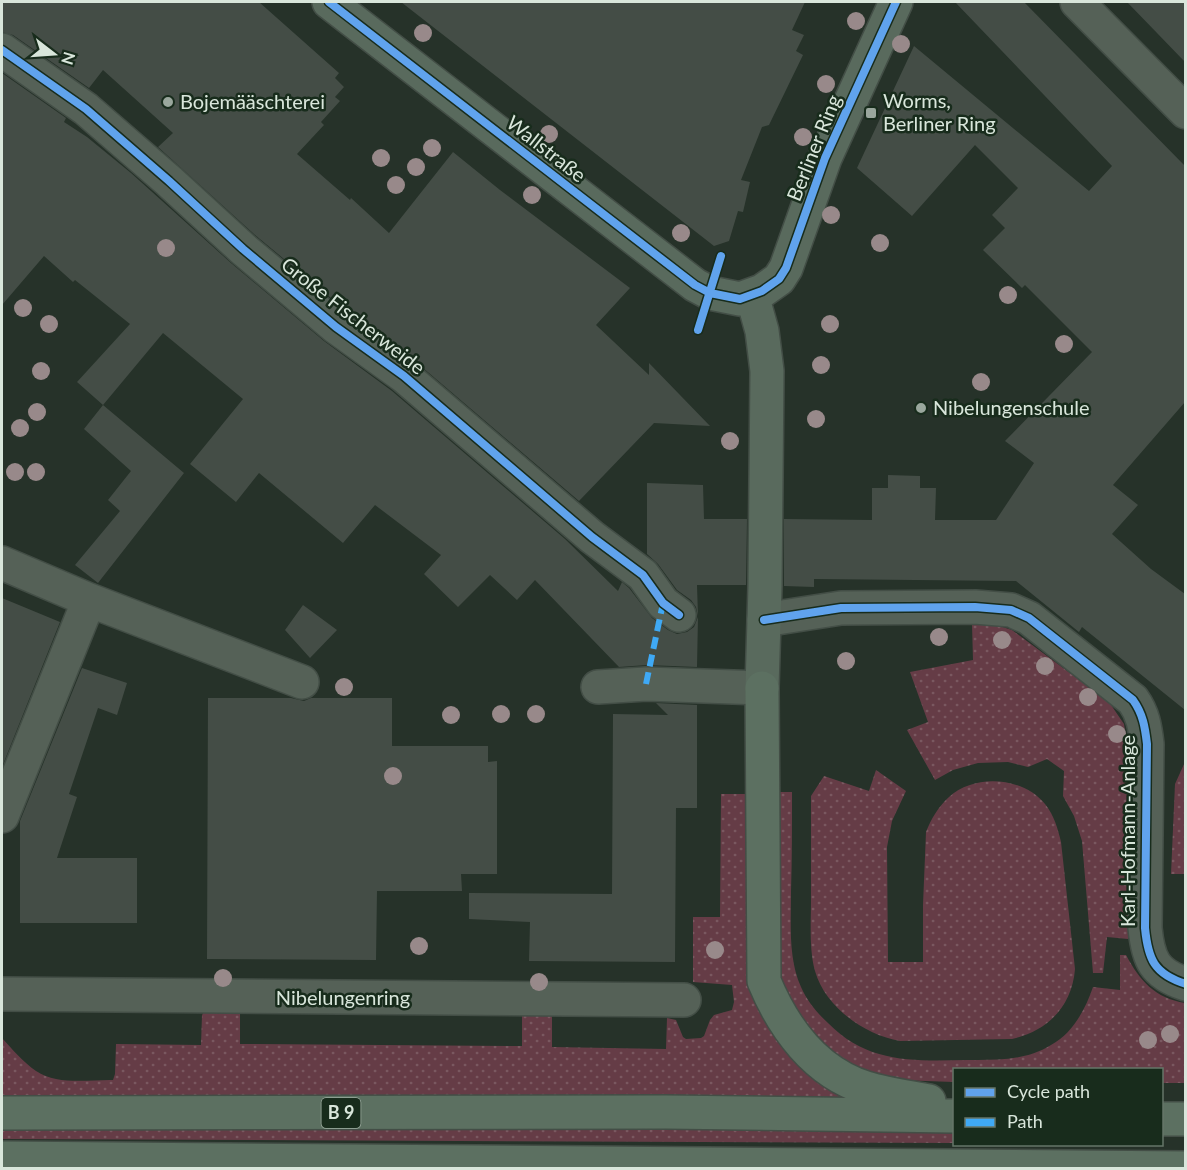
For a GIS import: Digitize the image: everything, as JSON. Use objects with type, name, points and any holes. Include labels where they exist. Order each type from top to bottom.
[{"type":"highway","points":[[762,688],[764,981],[774,1006],[796,1038],[820,1063],[844,1078],[865,1088],[953,1106]]},
{"type":"highway","name":"B 9","points":[[2,1113],[666,1112],[953,1116]]},
{"type":"highway","points":[[1163,1119],[1185,1119]]},
{"type":"highway","points":[[2,1158],[1185,1168]]},
{"type":"main road","name":"Wallstraße","points":[[329,2],[695,285],[710,293],[740,299],[752,296]]},
{"type":"main road","name":"Berliner Ring","points":[[752,296],[779,279],[786,268],[825,158],[896,2]]},
{"type":"main road","points":[[752,296],[762,331],[767,371],[762,688]]},
{"type":"street","points":[[1077,2],[1185,112]]},
{"type":"street","name":"Große Fischerweide","points":[[2,50],[86,109],[243,249],[336,327],[404,376],[592,537],[643,575],[663,603],[679,615]]},
{"type":"street","points":[[2,563],[89,600],[302,682]]},
{"type":"street","points":[[2,816],[89,600]]},
{"type":"street","name":"Karl-Hofmann-Anlage","points":[[764,620],[841,608],[975,607],[1011,610],[1029,618],[1132,700],[1140,710],[1147,744],[1146,946],[1153,964],[1166,976],[1185,984]]},
{"type":"street","points":[[598,687],[646,684],[762,688]]},
{"type":"street","name":"Nibelungenring","points":[[2,994],[684,1000]]},
{"type":"shaded area","points":[[972,624],[993,624],[1012,630],[1109,702],[1124,724],[1129,758],[1128,939],[1107,937],[1103,973],[1093,973],[1082,841],[1074,816],[1063,796],[1064,771],[1047,759],[1028,767],[1008,762],[978,763],[953,770],[935,780],[907,730],[928,722],[910,672],[973,660]]},
{"type":"shaded area","points":[[1185,762],[1185,874],[1171,874],[1175,784]]},
{"type":"shaded area","points":[[876,770],[906,791],[892,821],[887,847],[888,962],[923,962],[926,832],[930,822],[949,797],[972,784],[998,781],[1024,788],[1036,795],[1048,808],[1061,842],[1075,969],[1069,994],[1063,1005],[1056,1015],[1037,1030],[1012,1039],[900,1041],[873,1033],[860,1026],[837,1007],[820,984],[813,963],[811,945],[811,796],[824,776],[869,791]]},
{"type":"shaded area","points":[[774,792],[792,792],[791,928],[794,964],[803,992],[824,1019],[843,1036],[876,1053],[911,1060],[1021,1057],[1051,1045],[1066,1034],[1082,1012],[1093,987],[1120,990],[1120,955],[1126,955],[1137,973],[1150,987],[1165,997],[1185,1003],[1185,1083],[1163,1083],[1163,1068],[953,1068],[953,1082],[898,1080],[866,1072],[827,1051],[800,1023],[776,972]]},
{"type":"shaded area","points":[[721,794],[750,794],[749,960],[848,1095],[848,1101],[2,1099],[2,1038],[27,1064],[44,1075],[72,1081],[113,1080],[116,1044],[201,1045],[202,1015],[206,1009],[234,1009],[240,1014],[240,1044],[522,1046],[522,1016],[525,1011],[546,1011],[552,1016],[552,1047],[666,1049],[667,1018],[676,1020],[686,1039],[701,1038],[714,1015],[732,1010],[734,1002],[732,985],[693,982],[693,917],[720,917]]},
{"type":"shaded area","points":[[2,1122],[953,1129],[953,1143],[2,1139]]},
{"type":"building","points":[[2,2],[259,2],[339,73],[335,78],[344,87],[335,97],[340,101],[321,122],[324,125],[297,154],[389,233],[453,152],[630,288],[596,325],[649,375],[649,363],[710,426],[654,423],[579,501],[416,362],[348,312],[255,235],[158,147],[173,133],[103,70],[89,88],[13,35],[2,32]]},
{"type":"building","points":[[401,2],[805,2],[792,30],[804,35],[796,51],[803,55],[769,125],[762,127],[741,180],[750,182],[743,212],[738,211],[729,241],[714,246]]},
{"type":"building","points":[[955,2],[1024,2],[1185,166],[1185,402],[1113,485],[1138,505],[1112,534],[1151,569],[1185,594],[1185,710],[1082,627],[1079,632],[1016,581],[814,579],[814,587],[784,586],[784,519],[872,520],[872,488],[888,488],[888,475],[920,476],[920,488],[936,488],[935,520],[996,520],[1034,463],[1005,441],[1092,352],[1025,285],[1022,288],[983,250],[1005,228],[992,215],[1018,188],[975,145],[912,216],[857,168],[914,46],[1089,191],[1112,166]]},
{"type":"building","points":[[1127,2],[1185,2],[1185,62],[1157,33]]},
{"type":"building","points":[[2,73],[66,118],[64,122],[87,137],[131,173],[231,263],[324,341],[392,391],[565,539],[618,591],[622,582],[652,618],[677,634],[687,632],[694,627],[698,617],[697,667],[647,665],[619,667],[535,580],[517,600],[490,575],[458,607],[424,574],[441,555],[375,505],[343,543],[259,473],[236,502],[190,464],[243,399],[163,333],[103,405],[77,382],[130,324],[75,280],[73,282],[44,256],[2,305]]},
{"type":"building","points":[[103,405],[184,473],[98,583],[75,565],[120,511],[108,500],[131,471],[84,429]]},
{"type":"building","points":[[647,483],[703,485],[704,519],[747,519],[746,585],[697,585],[698,616],[691,600],[677,590],[658,564],[647,554]]},
{"type":"building","points":[[2,598],[60,622],[2,767]]},
{"type":"building","points":[[303,605],[337,630],[310,658],[285,630]]},
{"type":"building","points":[[82,668],[127,683],[117,715],[98,708],[69,794],[77,797],[57,858],[137,858],[137,923],[20,923],[20,821]]},
{"type":"building","points":[[208,698],[291,698],[304,701],[311,698],[392,698],[392,746],[488,746],[488,762],[497,761],[497,874],[461,874],[462,891],[377,891],[376,960],[207,959]]},
{"type":"building","points":[[656,703],[697,705],[697,808],[676,808],[675,962],[529,961],[530,922],[469,919],[469,893],[612,894],[613,714],[668,715]]},
{"type":"marked path","points":[[646,684],[663,603]]},
{"type":"cycle path","points":[[329,2],[695,285],[710,293],[740,299],[762,291],[779,279],[786,268],[825,158],[896,2]]},
{"type":"cycle path","points":[[2,50],[86,109],[243,249],[336,327],[404,376],[592,537],[643,575],[663,603],[679,615]]},
{"type":"cycle path","points":[[698,330],[721,256]]},
{"type":"cycle path","points":[[764,620],[841,608],[975,607],[1011,610],[1029,618],[1133,700],[1143,721],[1147,744],[1146,939],[1151,957],[1160,970],[1186,984]]},
{"type":"place","name":"Bojemääschterei","points":[[168,102]]},
{"type":"place","name":"Worms, Berliner Ring","points":[[871,113]]},
{"type":"place","name":"Nibelungenschule","points":[[921,408]]}]
